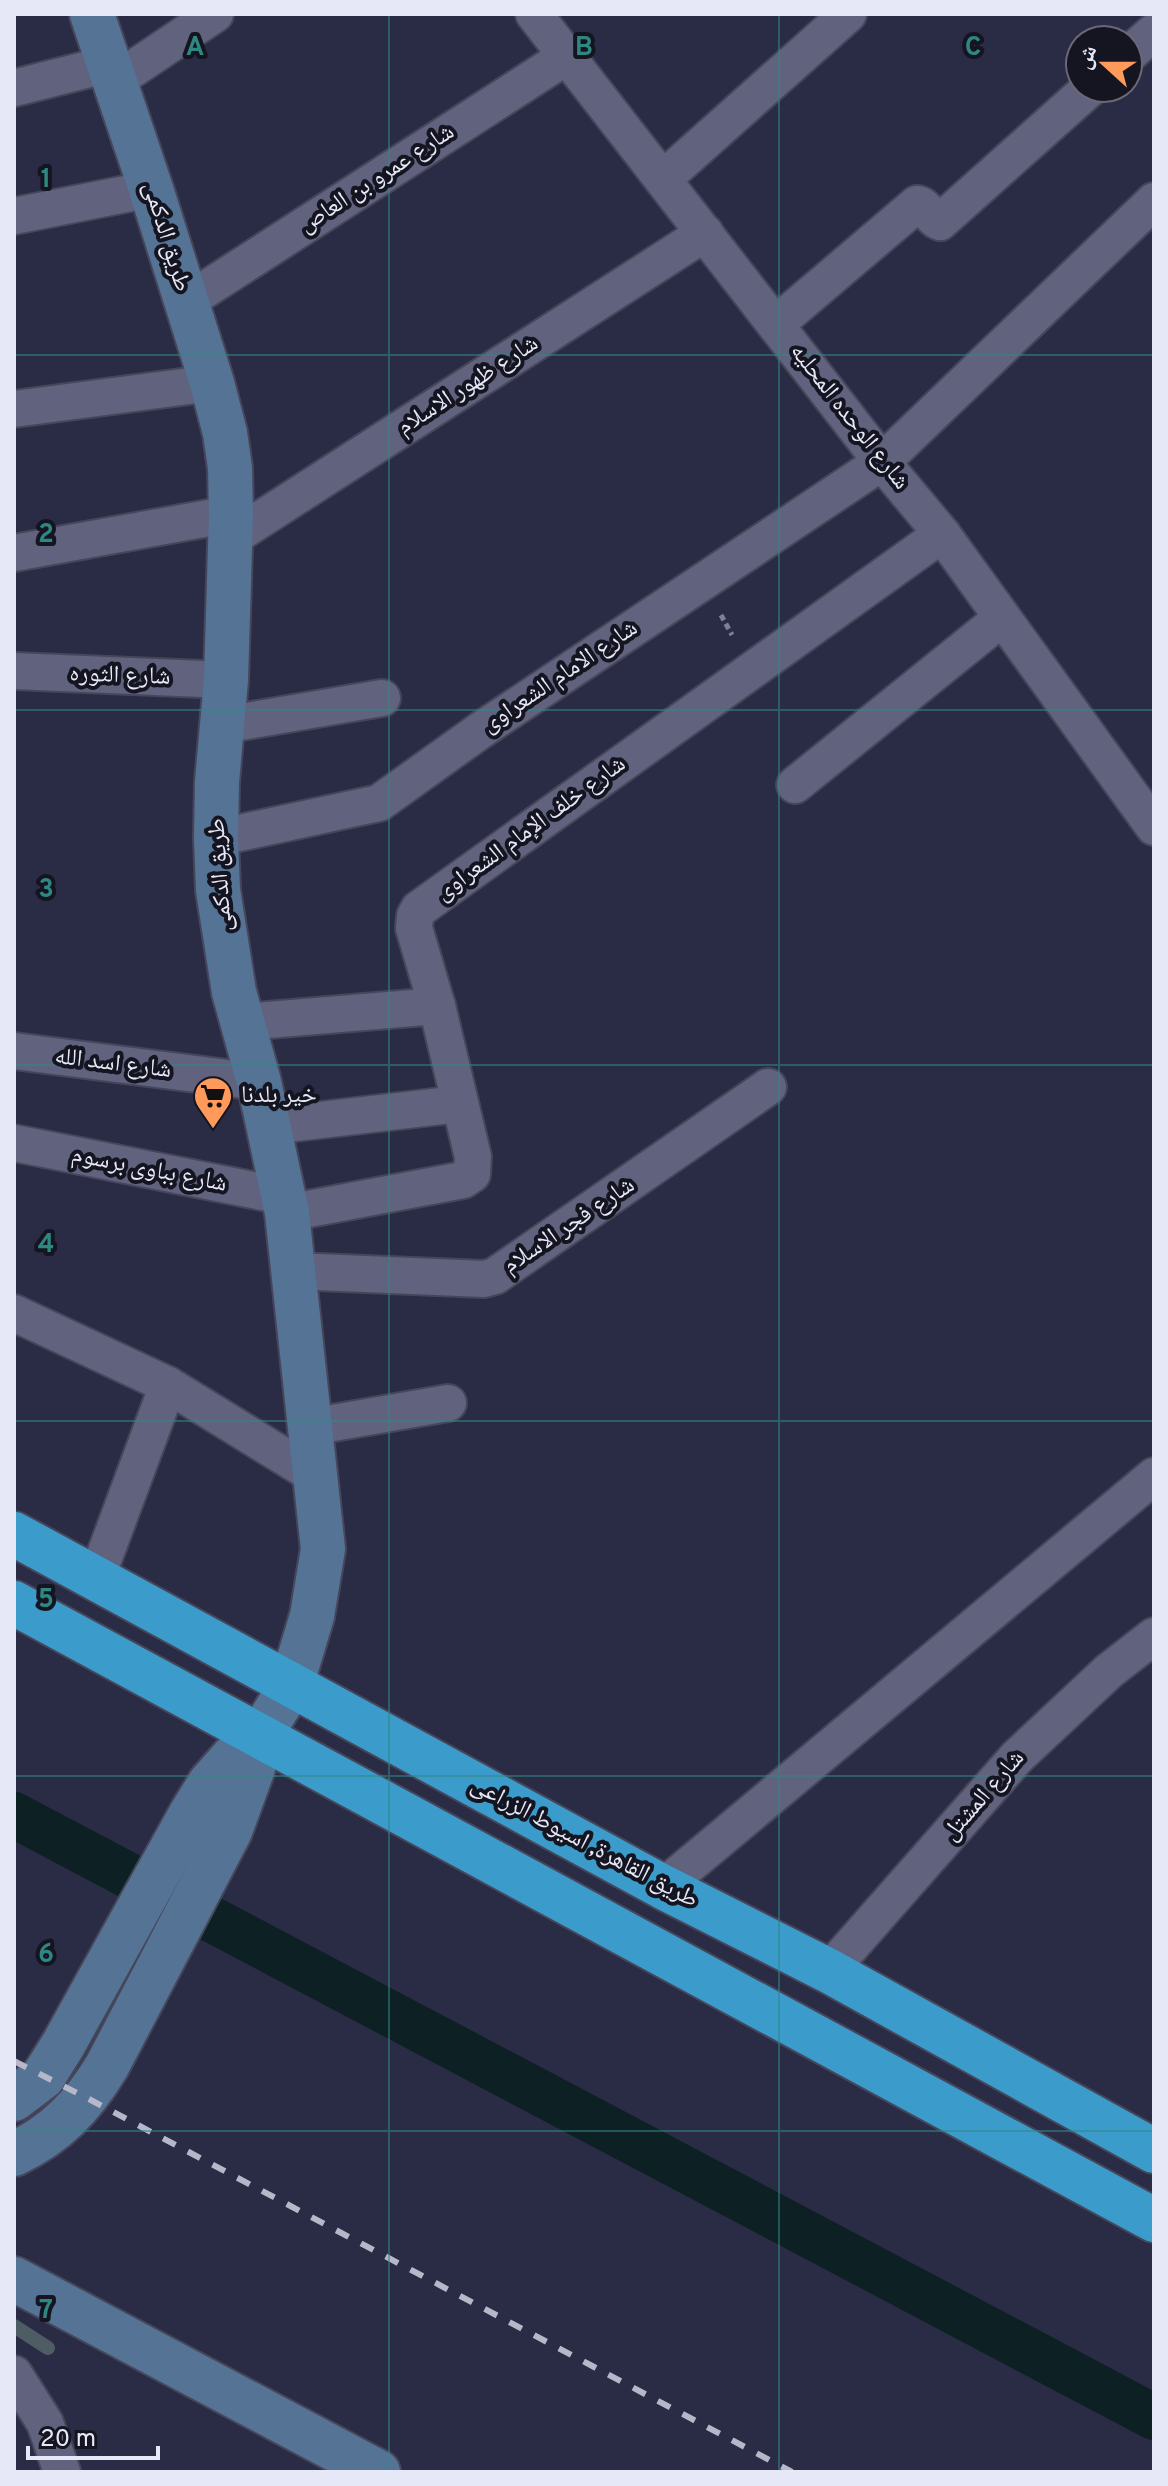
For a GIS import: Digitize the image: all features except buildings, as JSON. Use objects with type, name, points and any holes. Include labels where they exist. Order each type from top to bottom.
[{"type":"highway","name":"طريق القاهرة, اسيوط الزراعى","points":[[14,1534],[663,1887],[829,1971],[1154,2151]]},
{"type":"highway","points":[[14,1603],[1154,2220]]},
{"type":"street","name":"طريق الدكمى","points":[[92,14],[212,383],[230,468],[226,680],[217,782],[218,890],[225,941],[285,1205],[323,1549],[312,1616],[291,1686],[260,1736]]},
{"type":"street","points":[[14,88],[112,73],[215,14]]},
{"type":"street","points":[[663,179],[848,14]]},
{"type":"street","name":"شارع الوحده المحليه","points":[[539,16],[882,462],[942,534],[1154,827]]},
{"type":"street","name":"شارع عمرو بن العاص","points":[[186,302],[567,56]]},
{"type":"street","points":[[776,324],[917,204],[940,222],[1072,104]]},
{"type":"street","points":[[14,216],[151,189]]},
{"type":"street","name":"شارع الامام الشعراوى","points":[[216,838],[379,803],[481,730],[882,462],[1154,201]]},
{"type":"street","name":"شارع ظهور الاسلام","points":[[231,526],[705,233]]},
{"type":"street","points":[[14,409],[212,383]]},
{"type":"street","points":[[14,553],[231,526]]},
{"type":"street","name":"شارع خلف الإمام الشعراوى","points":[[285,1205],[469,1177],[474,1170],[473,1157],[437,1006],[414,928],[419,909],[942,534]]},
{"type":"street","points":[[795,785],[1002,618]]},
{"type":"street","name":"شارع الثوره","points":[[14,671],[226,680]]},
{"type":"street","points":[[223,725],[382,698]]},
{"type":"street","points":[[243,1022],[437,1006]]},
{"type":"street","name":"شارع اسد الله","points":[[14,1051],[259,1082]]},
{"type":"street","name":"شارع فجر الاسلام","points":[[294,1271],[484,1279],[495,1276],[768,1087]]},
{"type":"street","points":[[269,1126],[459,1104]]},
{"type":"street","name":"شارع بباوى برسوم","points":[[14,1143],[285,1205]]},
{"type":"street","points":[[14,1313],[168,1385],[314,1475]]},
{"type":"street","points":[[96,1579],[168,1385]]},
{"type":"street","points":[[310,1427],[448,1403]]},
{"type":"street","points":[[663,1887],[1154,1476]]},
{"type":"street","name":"شارع المشتل","points":[[829,1971],[1017,1757],[1073,1703],[1154,1636]]},
{"type":"street","points":[[14,2099],[43,2077],[63,2045],[210,1783],[233,1757],[260,1736]]},
{"type":"street","points":[[14,2154],[42,2140],[87,2098],[107,2066],[230,1831],[253,1768],[260,1736]]},
{"type":"street","points":[[14,2279],[378,2472]]},
{"type":"street","points":[[14,2374],[45,2423],[62,2472]]},
{"type":"path","points":[[702,582],[752,670]]},
{"type":"waterway","points":[[14,1815],[1154,2417]]},
{"type":"waterway","points":[[14,2326],[48,2348]]},
{"type":"railway","points":[[14,2061],[792,2472]]},
{"type":"place","name":"خير بلدنا","points":[[213,1130]]}]
